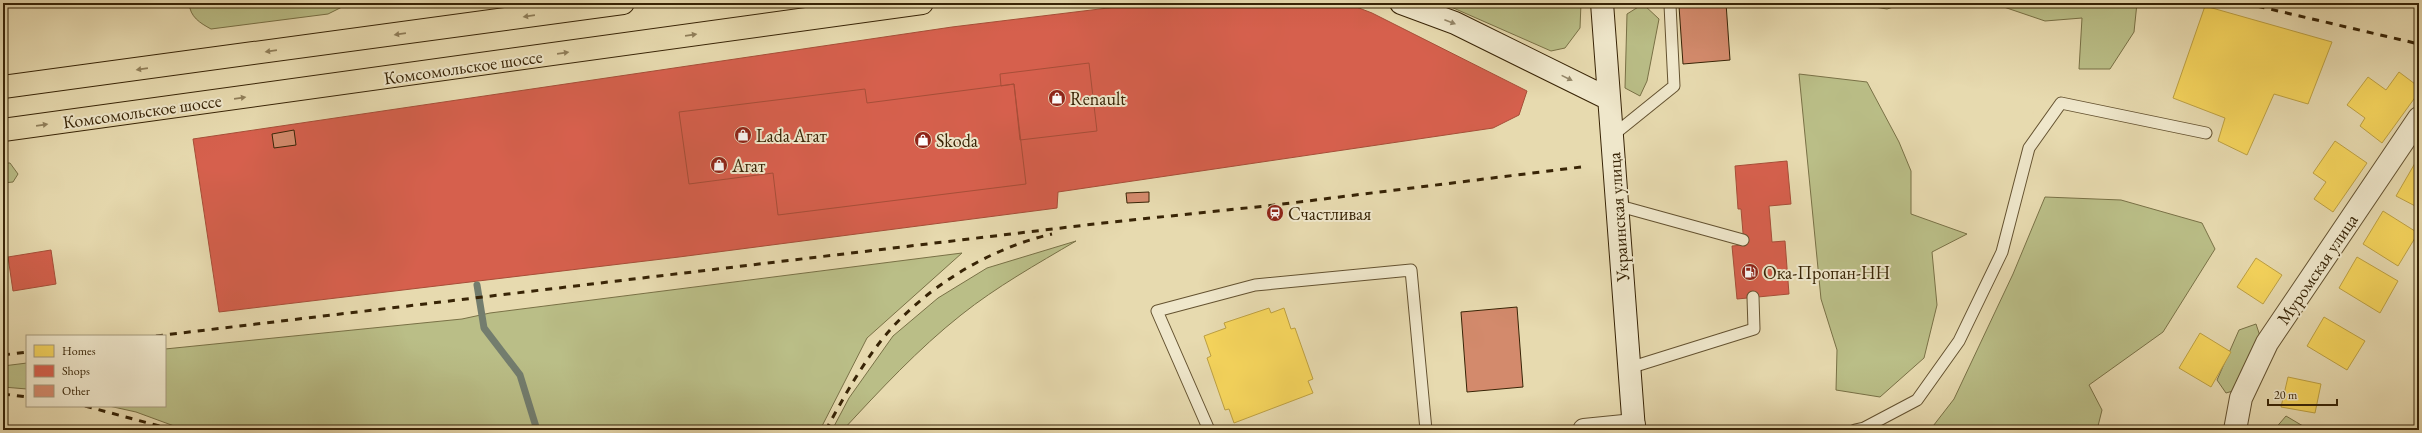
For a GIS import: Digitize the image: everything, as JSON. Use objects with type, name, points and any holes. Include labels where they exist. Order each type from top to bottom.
[{"type":"main road","points":[[3,87],[623,3]]},
{"type":"main road","name":"Комсомольское шоссе","points":[[3,130],[922,3]]},
{"type":"street","points":[[1400,3],[1455,23],[1609,98]]},
{"type":"street","name":"Украинская улица","points":[[1602,3],[1616,205],[1634,428]]},
{"type":"street","name":"Муромская улица","points":[[2235,430],[2241,398],[2267,343],[2419,118]]},
{"type":"street","points":[[1584,430],[1634,428]]},
{"type":"lane","points":[[1612,136],[1674,86],[1670,4]]},
{"type":"lane","points":[[1855,430],[1864,428],[1917,400],[1959,341],[2002,252],[2028,148],[2061,103],[2206,133]]},
{"type":"lane","points":[[1616,205],[1743,240]]},
{"type":"lane","points":[[1209,430],[1157,311],[1255,284],[1411,270],[1426,430]]},
{"type":"lane","points":[[1629,368],[1754,329],[1753,297]]},
{"type":"green space","points":[[189,3],[372,3],[342,7],[328,14],[211,29],[199,22],[191,12]]},
{"type":"green space","points":[[1442,3],[1581,3],[1580,28],[1565,48],[1551,51]]},
{"type":"green space","points":[[1850,3],[1906,3],[1887,9]]},
{"type":"green space","points":[[1992,3],[2137,3],[2134,32],[2110,69],[2079,69],[2082,18],[2045,21]]},
{"type":"green space","points":[[1643,4],[1659,19],[1647,81],[1640,96],[1625,88],[1627,14]]},
{"type":"green space","points":[[1799,74],[1867,82],[1899,142],[1911,171],[1911,214],[1967,234],[1932,252],[1937,305],[1924,358],[1880,397],[1836,390],[1837,350],[1821,299]]},
{"type":"green space","points":[[3,163],[10,163],[18,174],[13,182],[3,183]]},
{"type":"green space","points":[[2045,197],[2121,200],[2202,223],[2215,249],[2163,332],[2089,385],[2102,410],[2097,430],[1930,430],[1954,399],[2013,274]]},
{"type":"green space","points":[[1076,241],[1002,285],[961,315],[945,328],[885,385],[843,430],[832,430],[849,398],[893,336],[938,298],[987,268]]},
{"type":"green space","points":[[962,253],[867,338],[820,430],[185,430],[136,412],[114,407],[166,407],[166,349],[462,319],[490,313]]},
{"type":"green space","points":[[2256,324],[2262,342],[2240,389],[2226,393],[2217,380],[2239,330]]},
{"type":"green space","points":[[26,363],[26,389],[3,387],[3,366]]},
{"type":"green space","points":[[2286,416],[2308,429],[2308,430],[2274,430]]},
{"type":"building: Homes","points":[[2205,6],[2332,42],[2308,104],[2274,94],[2247,155],[2218,141],[2225,118],[2173,98]]},
{"type":"building: Homes","points":[[2399,72],[2419,87],[2419,92],[2382,143],[2360,126],[2365,118],[2347,105],[2368,77],[2386,90]]},
{"type":"building: Homes","points":[[2335,141],[2367,163],[2333,212],[2314,199],[2326,182],[2313,173]]},
{"type":"building: Homes","points":[[2419,158],[2419,208],[2396,196]]},
{"type":"building: Homes","points":[[2383,211],[2418,233],[2398,266],[2363,244]]},
{"type":"building: Homes","points":[[2357,257],[2398,281],[2380,313],[2339,288]]},
{"type":"building: Homes","points":[[2256,258],[2282,275],[2263,304],[2237,287]]},
{"type":"building: Homes","points":[[1269,308],[1271,313],[1284,308],[1291,329],[1295,328],[1313,379],[1308,381],[1313,393],[1234,423],[1229,409],[1225,410],[1207,358],[1211,356],[1204,336],[1226,328],[1224,323]]},
{"type":"building: Homes","points":[[2324,317],[2365,341],[2347,370],[2307,346]]},
{"type":"building: Homes","points":[[2200,333],[2231,352],[2211,387],[2179,368]]},
{"type":"building: Homes","points":[[2288,377],[2321,384],[2315,413],[2281,407]]},
{"type":"building: Shops","name":"Агат","points":[[1149,3],[1346,3],[1372,13],[1527,91],[1519,115],[1493,128],[1058,192],[1057,208],[679,257],[219,312],[193,139],[952,27]]},
{"type":"building: Shops","points":[[1089,63],[1097,131],[1020,140],[1014,84],[1001,86],[1000,74]]},
{"type":"building: Shops","points":[[1014,84],[1026,184],[778,215],[773,173],[689,184],[679,112],[865,89],[867,103]]},
{"type":"building: Shops","points":[[1787,161],[1791,204],[1769,206],[1772,242],[1785,241],[1789,294],[1737,299],[1732,246],[1744,245],[1741,209],[1738,209],[1735,166]]},
{"type":"building: Shops","points":[[51,250],[56,284],[13,291],[8,257]]},
{"type":"building: Other","points":[[1726,3],[1730,60],[1683,64],[1679,6]]},
{"type":"building: Other","points":[[294,130],[296,145],[274,148],[272,134]]},
{"type":"building: Other","points":[[1149,192],[1149,202],[1127,203],[1126,193]]},
{"type":"building: Other","points":[[1517,307],[1523,387],[1467,392],[1461,312]]},
{"type":"waterway","points":[[477,285],[484,328],[520,375],[537,430]]},
{"type":"railway","points":[[2244,3],[2419,44]]},
{"type":"railway","points":[[164,335],[1103,223],[1275,205],[1581,167]]},
{"type":"railway","points":[[826,430],[847,391],[872,353],[906,313],[943,283],[985,258],[1029,240],[1052,234]]},
{"type":"railway","points":[[3,355],[26,352]]},
{"type":"railway","points":[[3,394],[26,397]]},
{"type":"railway","points":[[89,407],[174,430]]},
{"type":"place","name":"Renault","points":[[1057,98]]},
{"type":"place","name":"Lada Агат","points":[[743,135]]},
{"type":"place","name":"Skoda","points":[[923,140]]},
{"type":"place","name":"Агат","points":[[719,165]]},
{"type":"place","name":"Счастливая","points":[[1275,213]]},
{"type":"place","name":"Ока-Пропан-НН","points":[[1750,272]]}]
